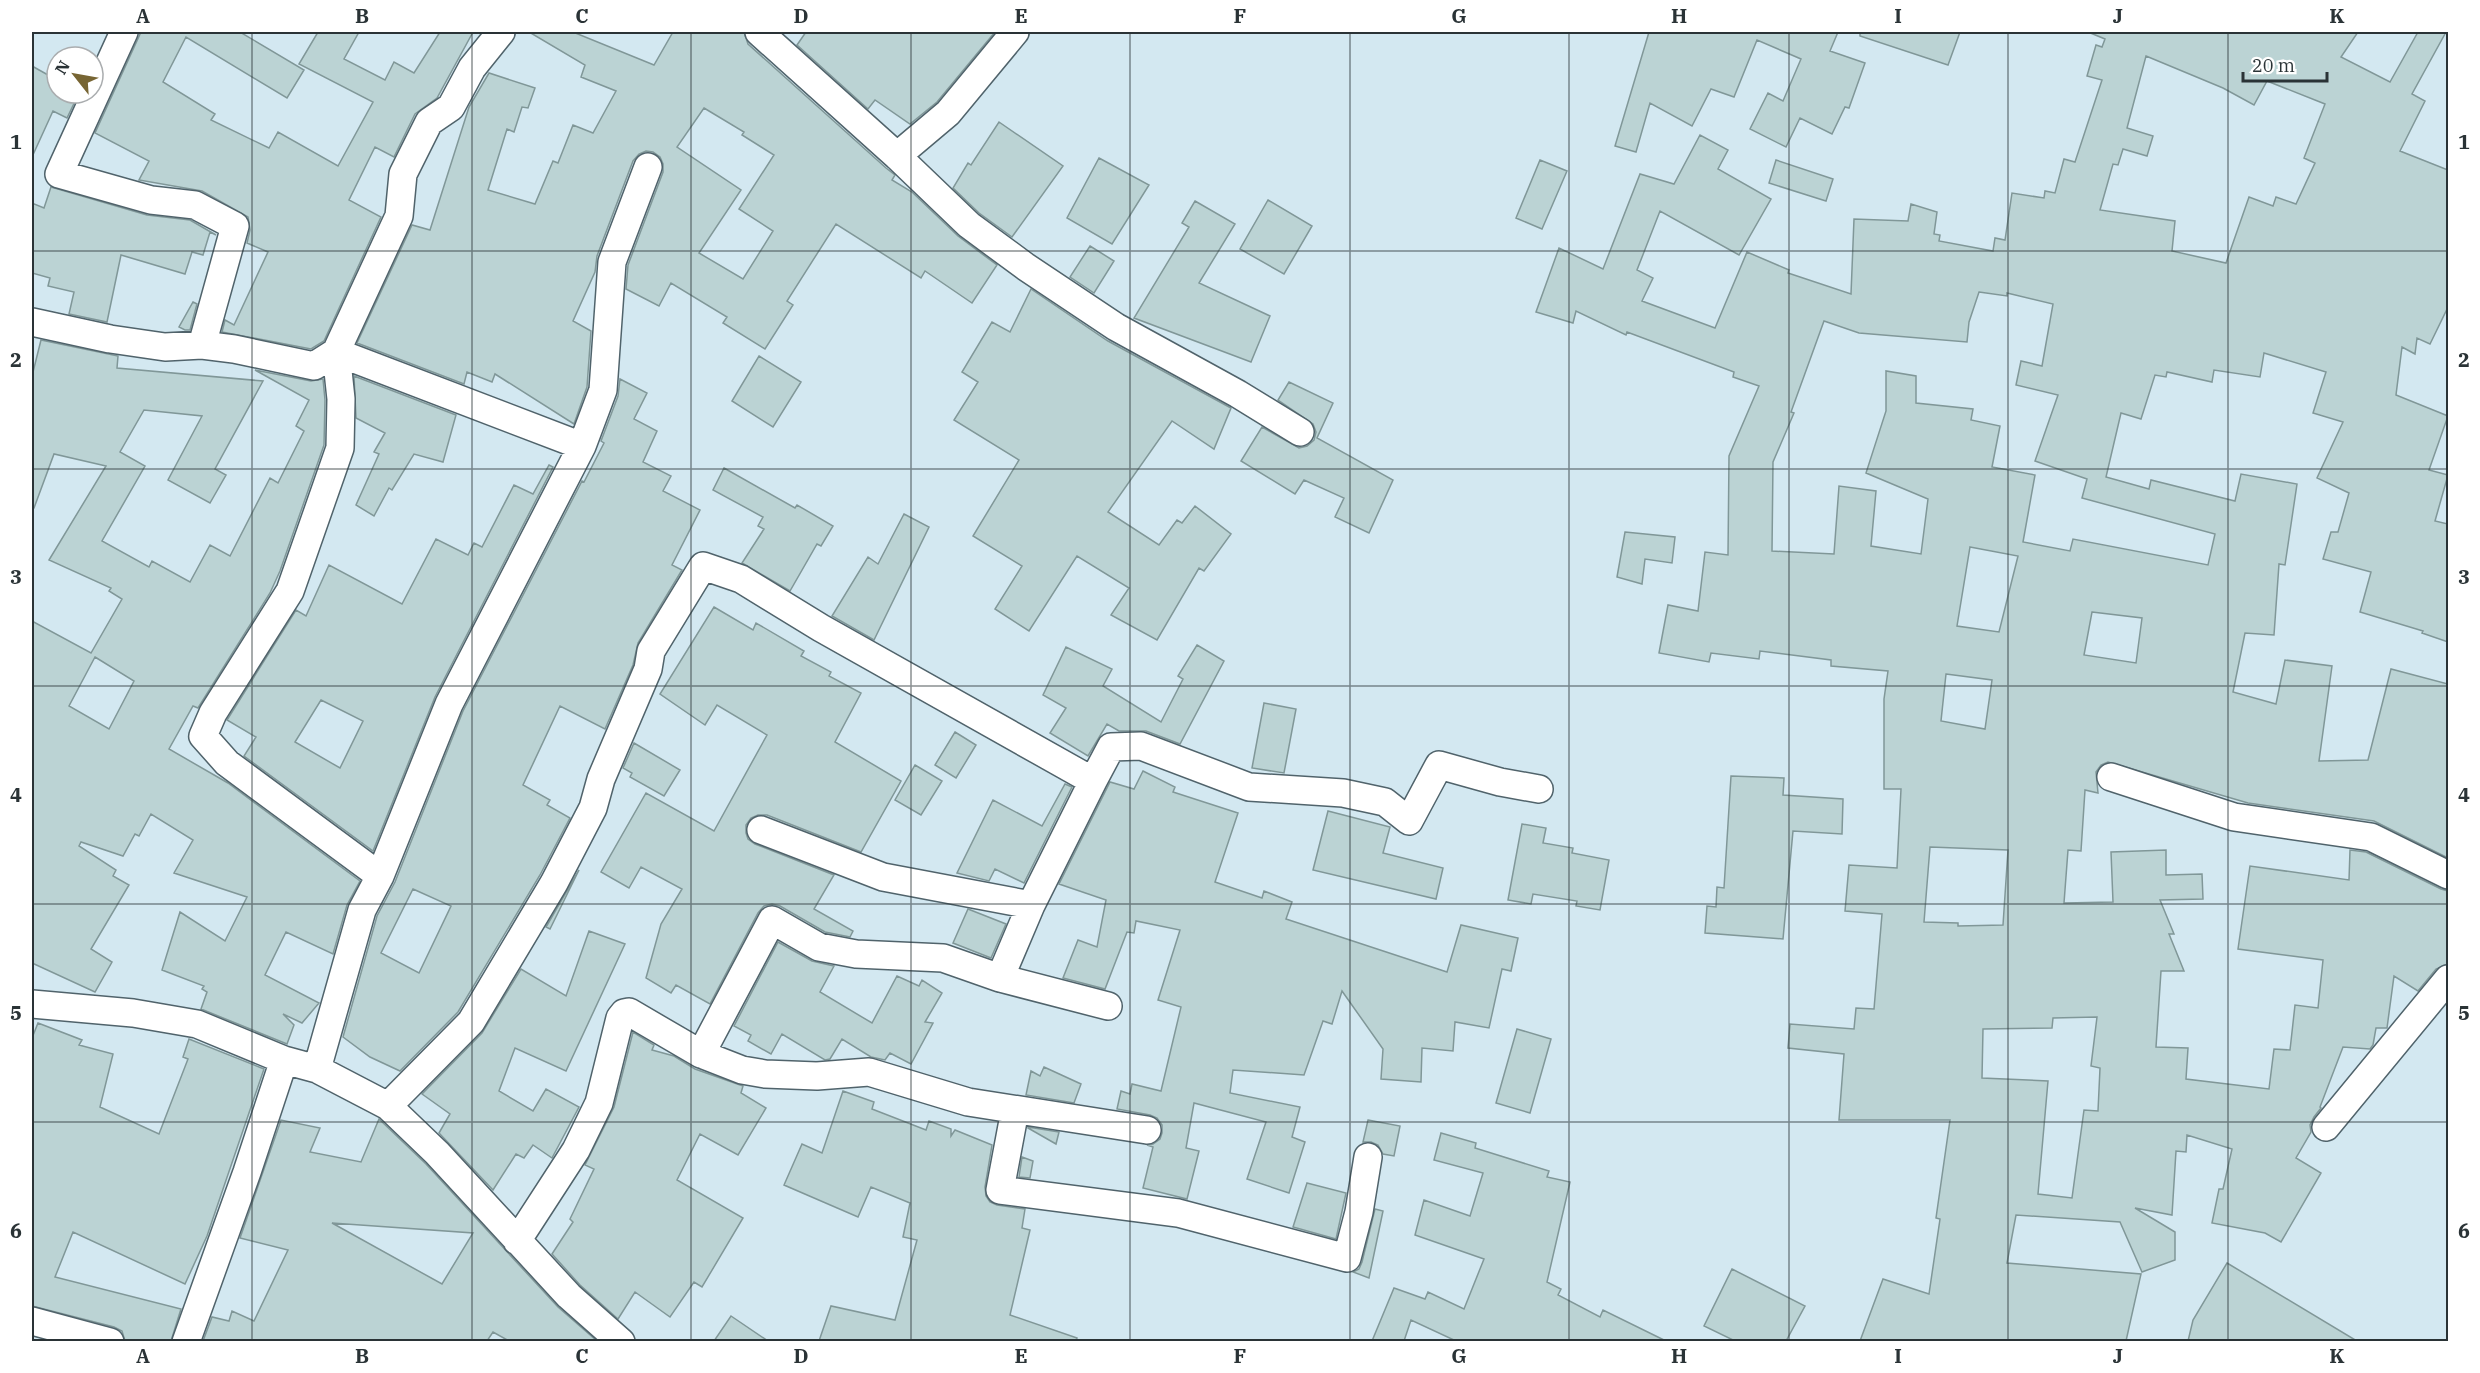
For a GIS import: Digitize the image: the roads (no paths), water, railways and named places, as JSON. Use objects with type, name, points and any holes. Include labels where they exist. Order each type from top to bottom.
[{"type":"street","points":[[124,32],[59,174],[151,200],[195,205],[235,226],[202,345]]},
{"type":"street","points":[[380,876],[227,763],[203,736],[213,713],[290,591],[340,448],[341,399],[336,352],[399,216],[403,174],[429,122],[451,106],[472,68],[501,32]]},
{"type":"street","points":[[759,32],[897,156],[969,225],[1026,267],[1116,327],[1238,394],[1300,432]]},
{"type":"street","points":[[897,156],[948,112],[1015,32]]},
{"type":"street","points":[[317,1070],[362,910],[380,876],[449,704],[582,446],[603,390],[612,262],[648,167]]},
{"type":"street","points":[[32,322],[110,339],[165,347],[202,345],[234,349],[314,366],[336,352]]},
{"type":"street","points":[[336,352],[582,446]]},
{"type":"street","points":[[388,1106],[471,1022],[554,883],[592,808],[601,779],[648,669],[651,651],[703,566],[741,579],[831,633],[1093,781]]},
{"type":"street","points":[[1000,978],[1031,905],[1111,747],[1142,746],[1249,788],[1342,793],[1385,802],[1409,821],[1439,765],[1500,782],[1539,789]]},
{"type":"street","points":[[2111,777],[2234,817],[2371,837],[2448,875]]},
{"type":"street","points":[[761,830],[883,877],[1031,905]]},
{"type":"street","points":[[701,1054],[772,920],[819,947],[856,954],[943,958],[1000,978],[1108,1006]]},
{"type":"street","points":[[2326,1127],[2448,979]]},
{"type":"street","points":[[32,1004],[133,1013],[197,1023],[284,1060],[317,1070],[388,1106],[437,1153],[569,1296],[621,1341]]},
{"type":"street","points":[[517,1241],[576,1149],[599,1103],[620,1018],[624,1013],[629,1012],[701,1054],[742,1070],[765,1074],[818,1076],[869,1072],[968,1102],[1147,1130]]},
{"type":"street","points":[[186,1341],[247,1172],[284,1060]]},
{"type":"street","points":[[1015,1110],[1000,1190],[1178,1213],[1347,1258],[1359,1212],[1368,1157]]},
{"type":"street","points":[[32,1321],[110,1341]]}]
